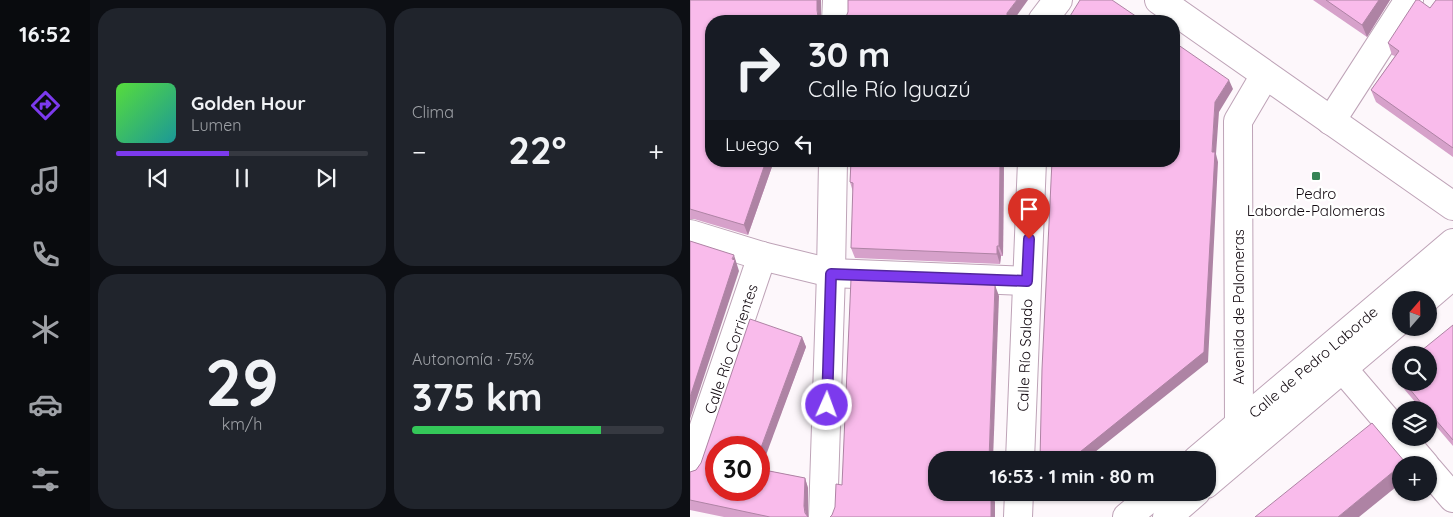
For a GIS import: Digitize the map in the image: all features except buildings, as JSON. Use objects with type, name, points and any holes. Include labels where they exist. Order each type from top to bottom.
[{"type":"street","points":[[836,15],[837,0]]},
{"type":"street","points":[[1047,15],[1058,0]]},
{"type":"street","points":[[1331,121],[1409,0]]},
{"type":"street","points":[[1164,1],[1265,75],[1453,206]]},
{"type":"street","name":"Avenida de Palomeras","points":[[1238,426],[1238,121],[1265,75]]},
{"type":"street","points":[[823,517],[834,167]]},
{"type":"street","name":"Calle Río Salado","points":[[1020,451],[1032,167]]},
{"type":"street","points":[[690,234],[762,256],[831,274],[1027,281]]},
{"type":"street","name":"Calle de Pedro Laborde","points":[[1208,451],[1453,243]]},
{"type":"street","name":"Calle Río Corrientes","points":[[690,468],[762,256]]},
{"type":"street","points":[[1434,291],[1453,275]]},
{"type":"street","name":"Calle de Pedro Laborde","points":[[1216,476],[1392,327]]},
{"type":"street","points":[[1343,369],[1417,456]]},
{"type":"street","points":[[1437,479],[1453,498]]},
{"type":"street","points":[[1018,517],[1019,501]]},
{"type":"street","points":[[1127,517],[1146,501]]},
{"type":"street","points":[[1167,517],[1186,501]]},
{"type":"street","points":[[1445,517],[1453,515]]},
{"type":"place","name":"Pedro Laborde-Palomeras","points":[[1316,176]]},
{"type":"route","points":[[827,405],[831,274],[1027,281],[1029,239]]}]
